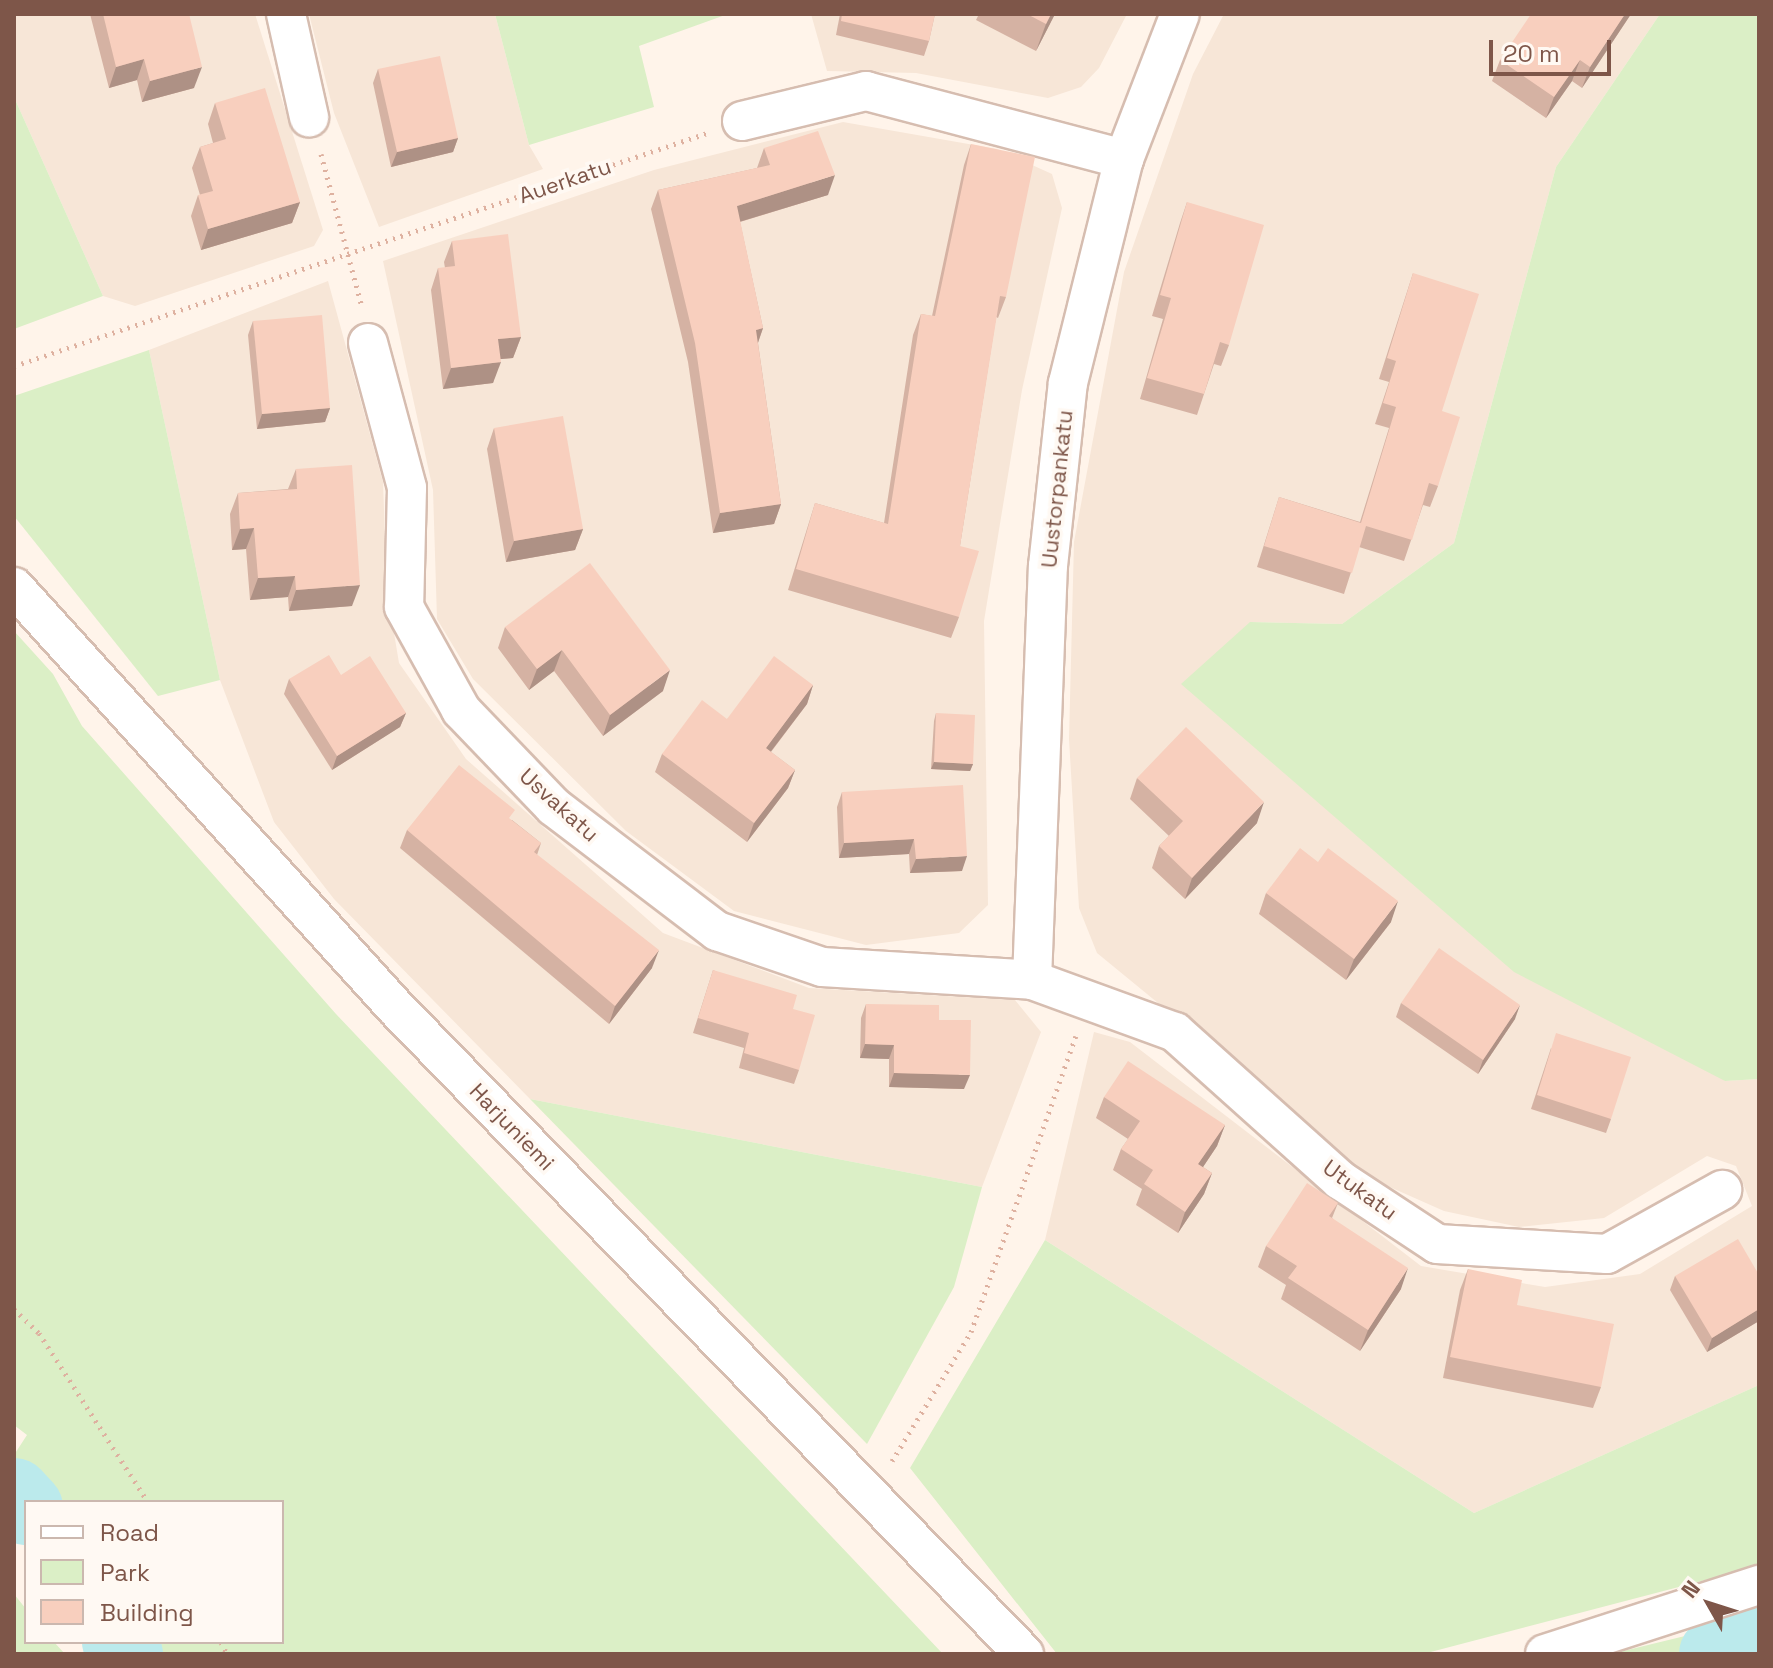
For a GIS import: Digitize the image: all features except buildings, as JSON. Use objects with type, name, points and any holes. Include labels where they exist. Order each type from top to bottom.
[{"type":"street","points":[[286,14],[309,117]]},
{"type":"street","name":"Uustorpankatu","points":[[1032,980],[1048,566],[1066,398],[1124,159],[1180,14]]},
{"type":"street","points":[[742,121],[866,91],[1124,159]]},
{"type":"street","name":"Usvakatu","points":[[368,343],[407,488],[404,607],[461,710],[554,807],[717,931],[822,967],[1032,980]]},
{"type":"street","name":"Harjuniemi","points":[[14,587],[394,1006],[872,1494],[1024,1654]]},
{"type":"street","name":"Utukatu","points":[[1032,980],[1175,1032],[1340,1180],[1437,1244],[1607,1254],[1722,1190]]},
{"type":"street","points":[[1545,1654],[1759,1585]]},
{"type":"path","points":[[309,117],[352,253],[368,343]]},
{"type":"path","name":"Auerkatu","points":[[14,366],[742,121]]},
{"type":"path","points":[[872,1494],[971,1332],[1088,1001]]},
{"type":"path","points":[[14,1309],[39,1333],[147,1500]]},
{"type":"shaded area","points":[[14,14],[255,14],[323,230],[314,246],[135,306],[103,296],[14,97]]},
{"type":"shaded area","points":[[309,14],[495,14],[529,145],[543,169],[379,227],[334,113]]},
{"type":"shaded area","points":[[811,14],[1127,14],[1099,68],[1081,87],[1048,98],[916,73],[827,71]]},
{"type":"shaded area","points":[[1224,14],[1660,14],[1556,167],[1454,543],[1342,624],[1250,622],[1725,1081],[1759,1079],[1759,1385],[1474,1513],[1045,1240],[1094,1032],[1130,1042],[1421,1266],[1545,1287],[1640,1274],[1752,1206],[1736,1166],[1707,1156],[1604,1218],[1519,1227],[1444,1211],[1374,1180],[1097,953],[1079,908],[1069,739],[1074,542],[1124,272],[1193,74]]},
{"type":"shaded area","points":[[843,122],[997,149],[1052,174],[1062,208],[1022,390],[984,621],[988,905],[959,933],[866,945],[734,911],[626,831],[473,679],[437,619],[433,490],[383,261],[654,170]]},
{"type":"shaded area","points":[[328,281],[383,482],[387,591],[399,663],[466,759],[663,933],[809,988],[1015,1000],[1041,1032],[982,1187],[530,1099],[334,899],[274,822],[220,680],[149,350]]},
{"type":"green space","points":[[495,14],[728,14],[639,46],[654,107],[529,145]]},
{"type":"green space","points":[[1660,14],[1759,14],[1759,1079],[1725,1081],[1514,972],[1181,684],[1250,622],[1342,624],[1454,543],[1556,167]]},
{"type":"green space","points":[[14,97],[103,296],[14,329]]},
{"type":"green space","points":[[149,350],[220,680],[158,696],[14,516],[14,396]]},
{"type":"green space","points":[[14,631],[53,674],[82,726],[336,1014],[943,1654],[147,1654],[138,1644],[284,1644],[284,1500],[24,1500],[24,1513],[14,1501],[14,1455],[27,1435],[14,1425]]},
{"type":"green space","points":[[530,1099],[982,1187],[954,1287],[867,1444]]},
{"type":"green space","points":[[1045,1240],[1474,1513],[1759,1385],[1759,1566],[1423,1654],[1057,1654],[910,1468]]},
{"type":"green space","points":[[14,1594],[24,1606],[24,1644],[56,1644],[65,1654],[14,1654]]},
{"type":"green space","points":[[1759,1618],[1759,1654],[1611,1654]]},
{"type":"waterway","points":[[14,1495],[24,1506]]},
{"type":"waterway","points":[[1716,1654],[1759,1635]]},
{"type":"waterway","points":[[120,1644],[126,1654]]}]
